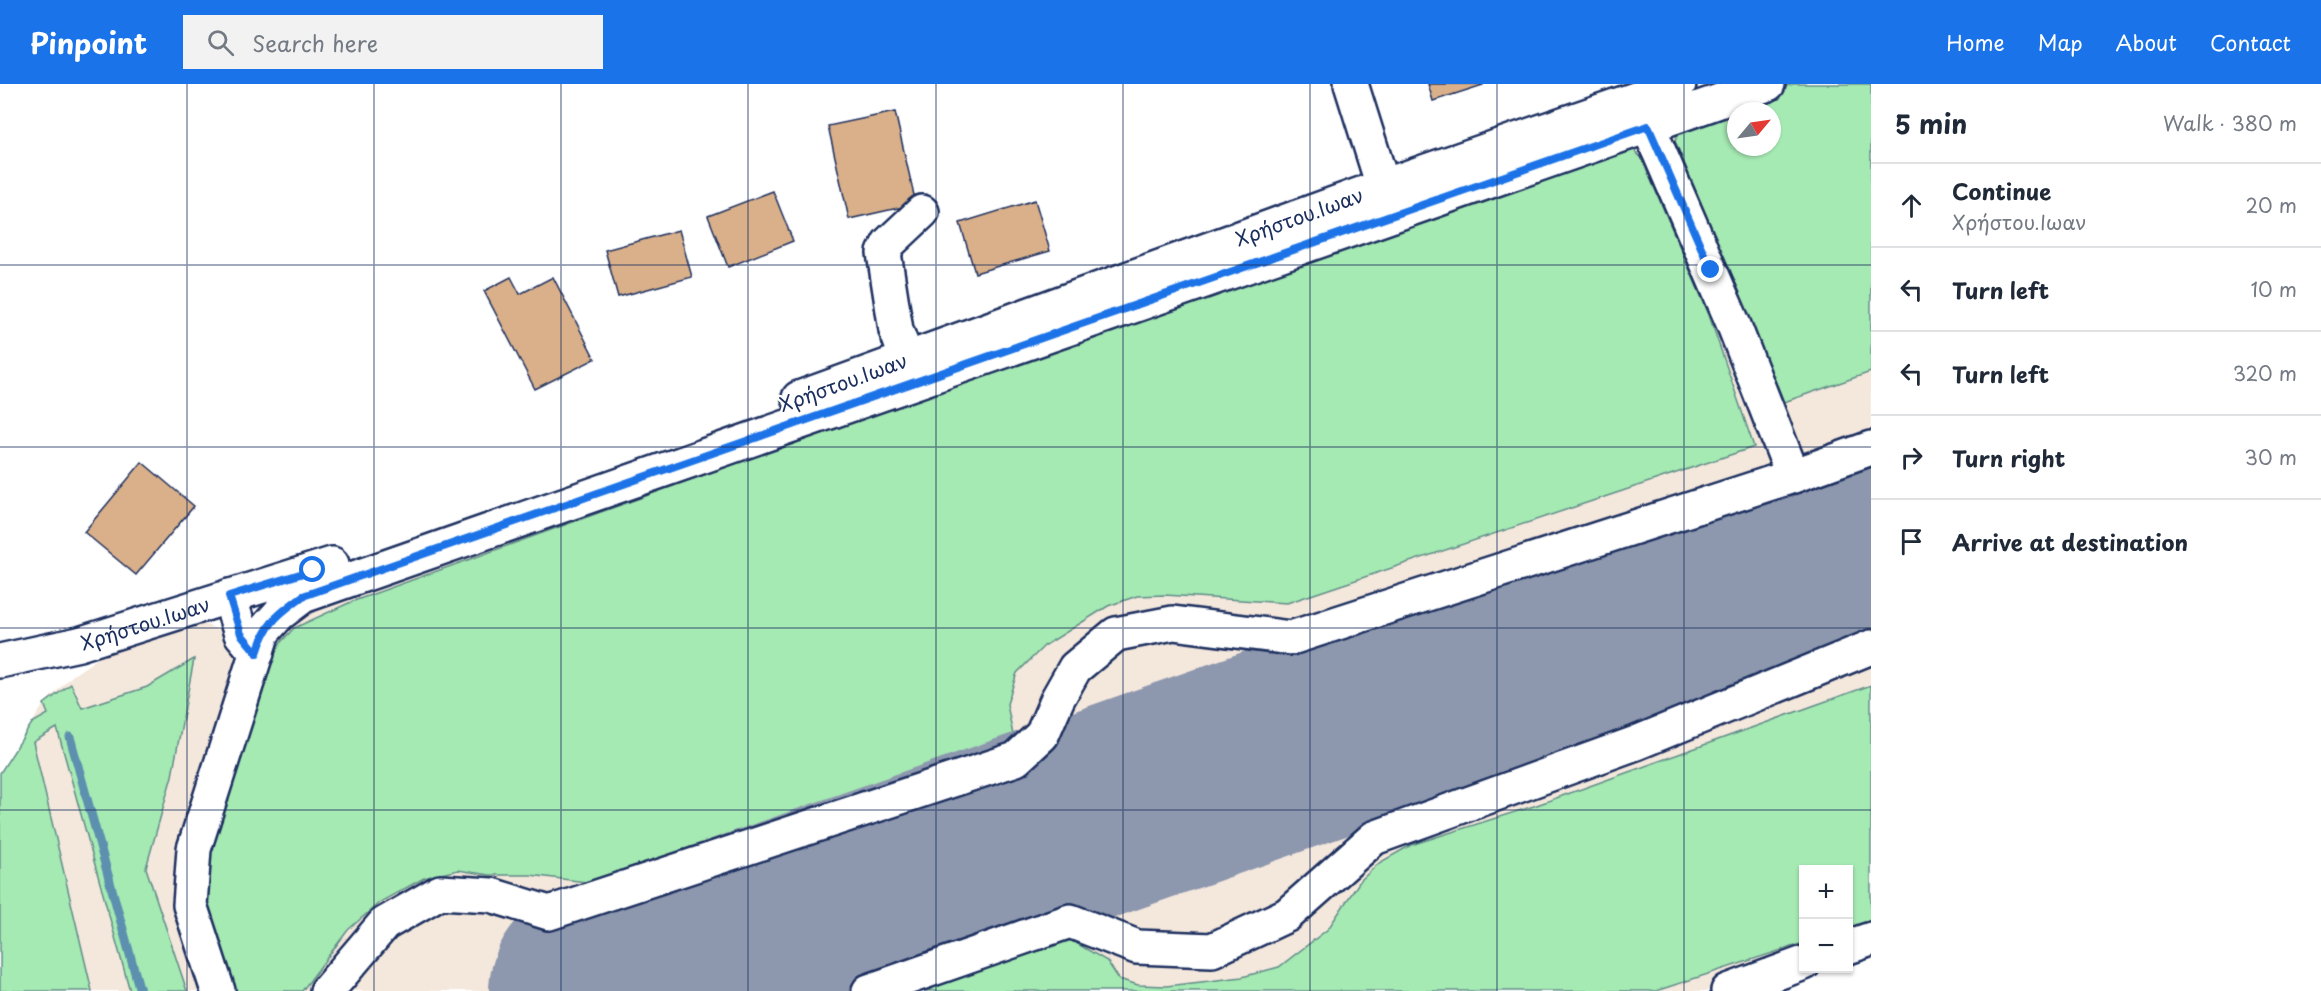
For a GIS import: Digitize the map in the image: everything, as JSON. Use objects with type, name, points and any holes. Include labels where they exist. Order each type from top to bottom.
[{"type":"street","points":[[1351,84],[1383,186]]},
{"type":"street","name":"Χρήστου.Ιωαν","points":[[0,660],[79,644],[395,542],[1383,186],[1679,84]]},
{"type":"street","points":[[218,991],[190,906],[194,849],[264,632],[279,614],[303,596],[1768,84]]},
{"type":"street","points":[[1648,126],[1733,323],[1793,476]]},
{"type":"street","points":[[907,359],[896,330],[884,253],[888,243],[922,212]]},
{"type":"street","points":[[327,991],[384,924],[440,892],[491,895],[549,913],[1017,759],[1042,735],[1058,698],[1076,668],[1116,634],[1173,623],[1291,638],[1793,476],[1871,447]]},
{"type":"street","points":[[229,596],[241,634],[257,653]]},
{"type":"street","points":[[869,991],[1070,921],[1137,947],[1212,950],[1287,915],[1374,838],[1636,743],[1871,647]]},
{"type":"street","points":[[1853,945],[1871,939]]},
{"type":"street","points":[[1728,991],[1799,964]]},
{"type":"shaded area","points":[[1720,84],[1871,84],[1871,949],[1853,956],[1853,865],[1799,865],[1799,970],[1753,991],[0,991],[0,773],[44,704],[72,676],[117,645],[192,620],[217,629],[252,619],[261,603]]},
{"type":"green space","points":[[1793,84],[1871,84],[1871,372],[1784,402],[1675,141],[1680,129],[1700,116],[1727,107],[1727,156],[1781,156],[1781,102],[1741,102]]},
{"type":"green space","points":[[1624,146],[1633,149],[1642,159],[1709,315],[1754,447],[1287,603],[1165,595],[1137,596],[1108,606],[1044,646],[1017,673],[1007,704],[1014,740],[586,882],[530,875],[489,875],[458,870],[424,878],[380,902],[348,930],[302,991],[232,991],[203,922],[202,865],[260,701],[272,660],[281,642],[294,628],[351,602],[1610,149]]},
{"type":"green space","points":[[194,659],[172,776],[146,868],[187,991],[130,991],[57,728],[33,742],[92,991],[0,991],[0,773],[32,723],[48,714],[44,704],[71,684],[82,708],[147,687]]},
{"type":"green space","points":[[1871,685],[1871,921],[1853,928],[1853,865],[1799,865],[1799,944],[1656,991],[899,991],[1071,940],[1107,961],[1119,979],[1138,985],[1166,986],[1242,977],[1279,967],[1328,929],[1360,881],[1379,863],[1411,845],[1534,806]]},
{"type":"building","points":[[1428,84],[1483,84],[1483,85],[1433,101]]},
{"type":"building","points":[[895,112],[916,204],[849,219],[828,126]]},
{"type":"building","points":[[773,191],[793,241],[728,267],[708,216]]},
{"type":"building","points":[[1035,200],[1050,251],[975,273],[960,223]]},
{"type":"building","points":[[679,230],[692,277],[618,297],[605,250]]},
{"type":"building","points":[[511,277],[520,294],[553,277],[595,359],[535,389],[484,291]]},
{"type":"building","points":[[142,462],[194,506],[136,575],[84,532]]},
{"type":"waterway","points":[[70,737],[140,991]]},
{"type":"runway","points":[[593,991],[1871,541]]},
{"type":"route","points":[[313,570],[229,596],[241,634],[247,644],[257,653],[264,632],[279,614],[303,596],[334,584],[1648,126],[1711,270]]}]
